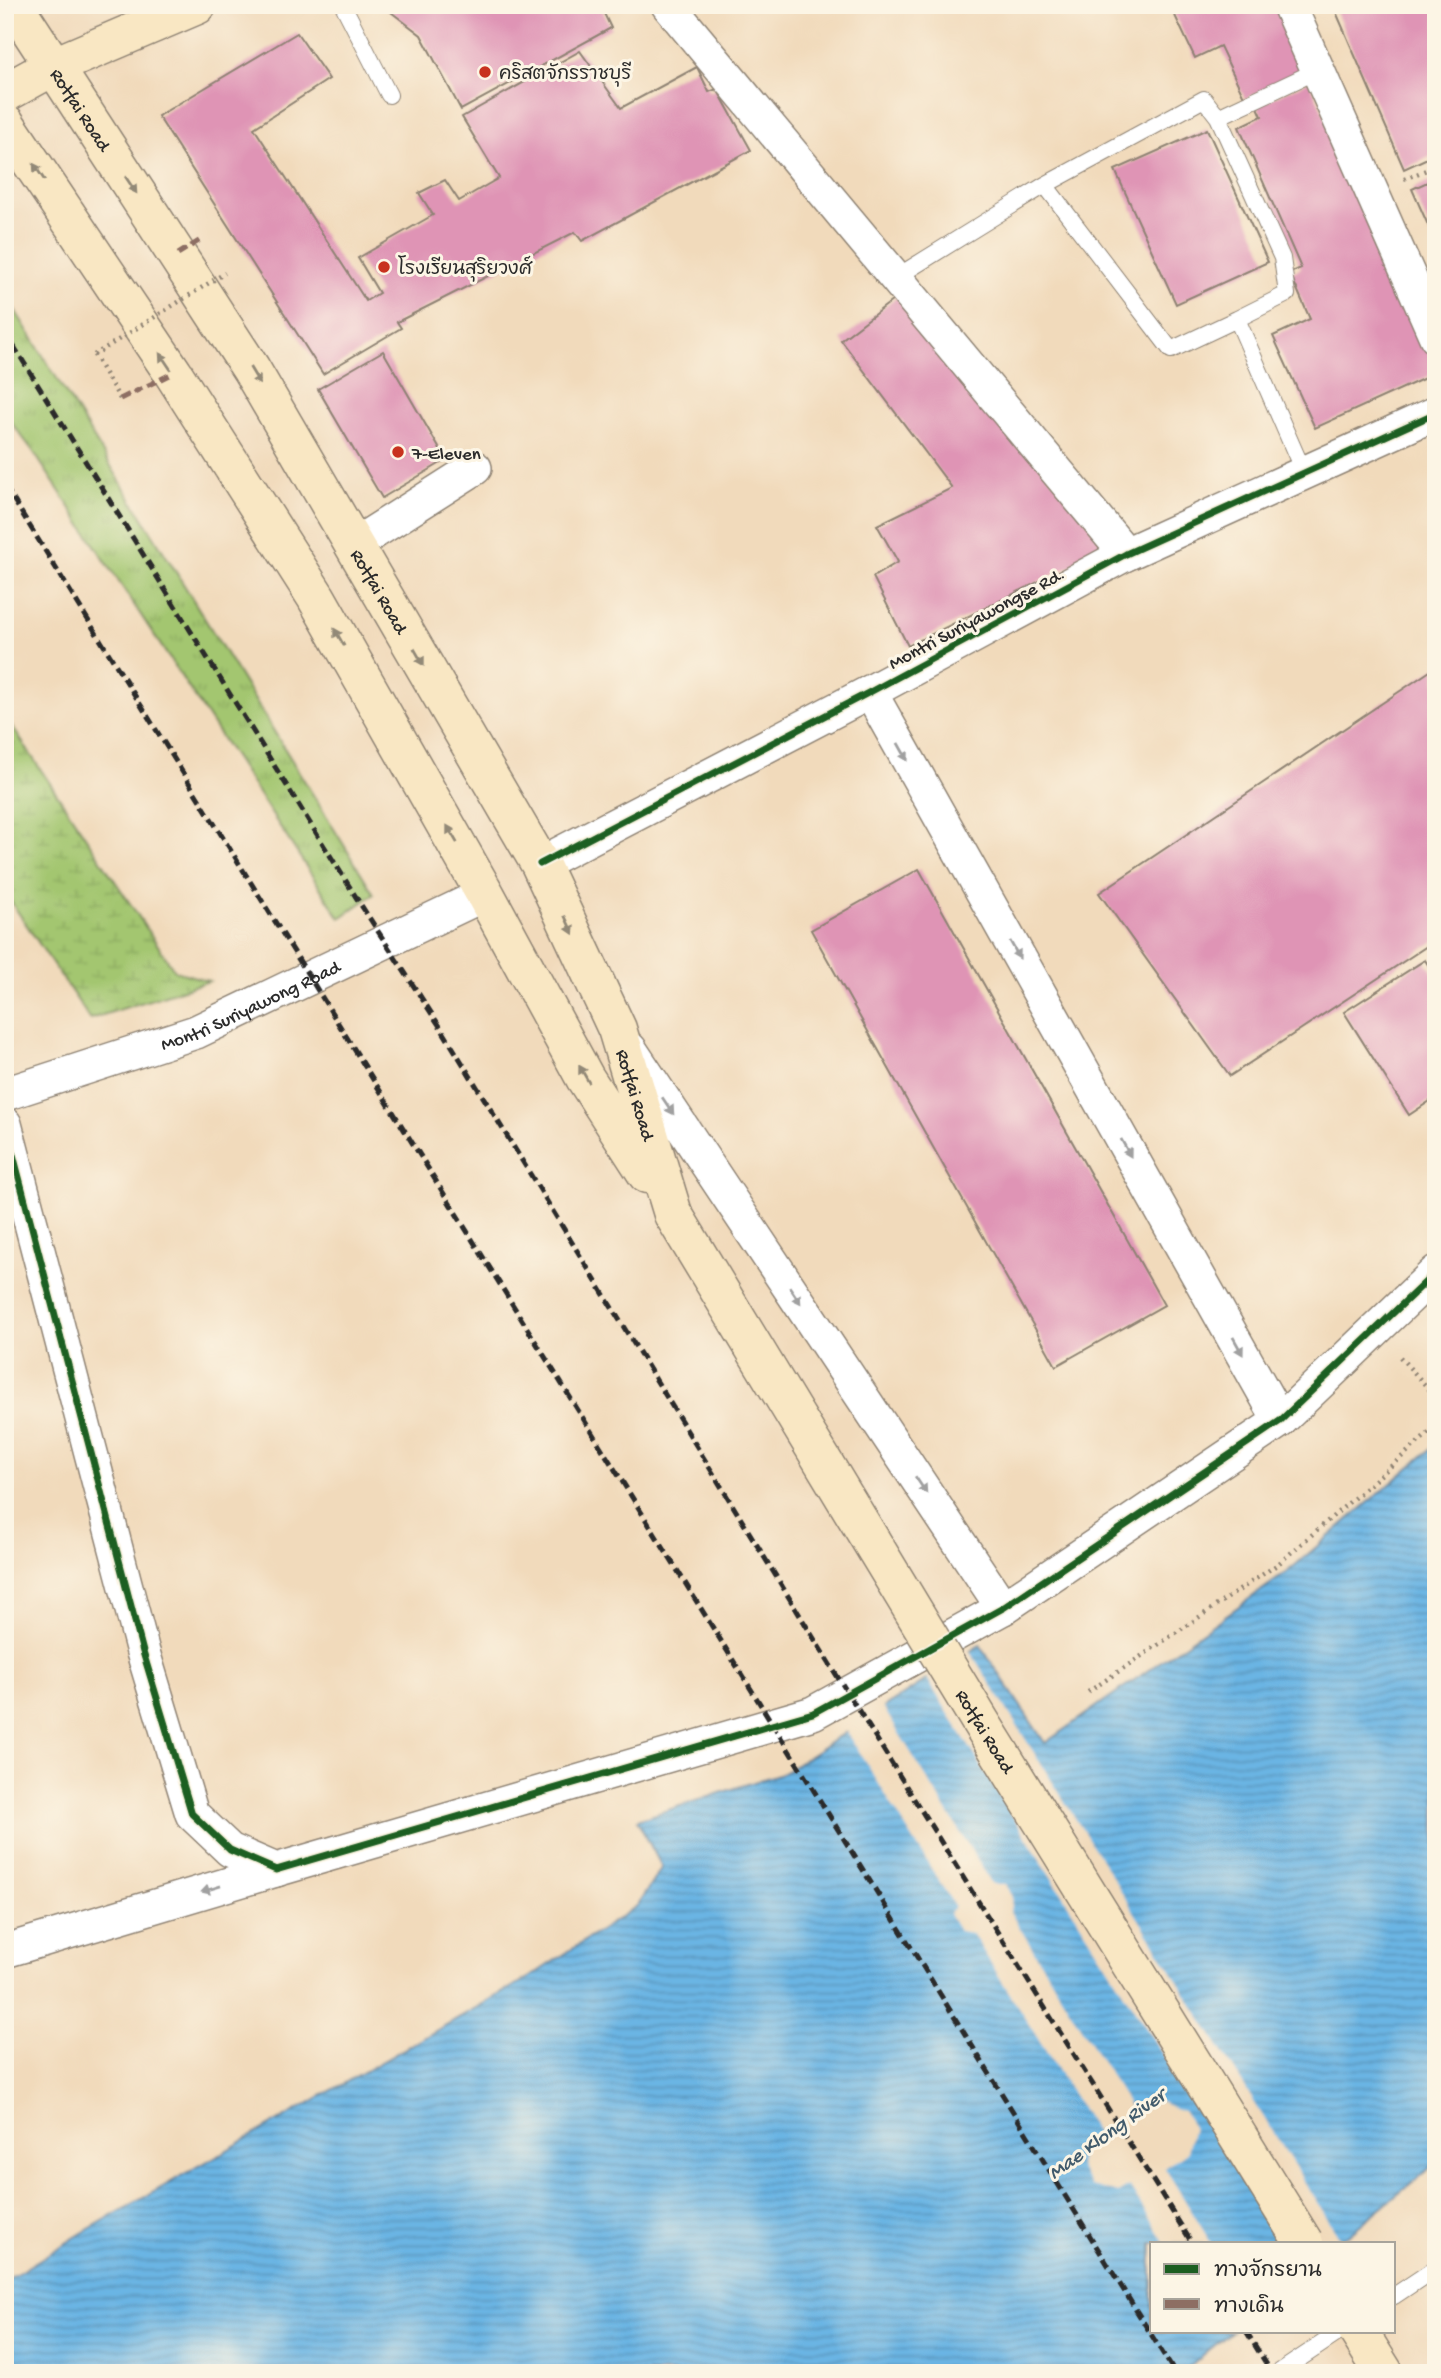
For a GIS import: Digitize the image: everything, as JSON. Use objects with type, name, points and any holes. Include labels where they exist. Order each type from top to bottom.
[{"type":"main road","name":"Rotfai Road","points":[[14,5],[251,369],[540,864],[617,1029],[673,1214]]},
{"type":"main road","points":[[5,93],[52,67],[197,5]]},
{"type":"main road","name":"Rotfai Road","points":[[5,123],[173,373],[316,597],[485,894],[585,1078],[673,1214],[980,1721],[1303,2242]]},
{"type":"main road","points":[[1359,2332],[1384,2373]]},
{"type":"street","points":[[668,5],[1126,554]]},
{"type":"street","points":[[1289,5],[1436,337]]},
{"type":"street","name":"Montri Suriyawongse Rd.","points":[[540,864],[870,692],[1126,554],[1436,414]]},
{"type":"street","points":[[354,545],[475,468]]},
{"type":"street","points":[[870,692],[1280,1422]]},
{"type":"street","name":"Montri Suriyawong Road","points":[[5,1094],[196,1032],[485,894]]},
{"type":"street","points":[[617,1029],[1003,1608]]},
{"type":"street","points":[[5,1124],[144,1652],[191,1814],[230,1850],[276,1870]]},
{"type":"street","points":[[5,1951],[813,1713],[1003,1608],[1280,1422],[1436,1272]]},
{"type":"lane","points":[[342,5],[389,95]]},
{"type":"lane","points":[[1219,117],[1318,70]]},
{"type":"lane","points":[[895,278],[1045,185],[1204,99],[1219,117],[1282,258],[1287,294],[1171,350],[1045,185]]},
{"type":"lane","points":[[1237,319],[1304,473]]},
{"type":"lane","points":[[1396,2295],[1436,2268]]},
{"type":"lane","points":[[1278,2373],[1340,2332]]},
{"type":"path","points":[[120,399],[94,355],[225,273]]},
{"type":"path","points":[[1397,1353],[1436,1397]]},
{"type":"path","points":[[1088,1692],[1278,1564],[1436,1427]]},
{"type":"green space","points":[[5,294],[374,894],[340,918],[33,451],[5,414]]},
{"type":"green space","points":[[5,716],[175,971],[209,981],[90,1019],[5,893]]},
{"type":"water","name":"Mae Klong River","points":[[1436,1445],[1436,2163],[1339,2242],[1150,2242],[1150,2332],[1231,2332],[1181,2373],[5,2373],[5,2281],[82,2233],[530,1977],[637,1906],[662,1867],[637,1820],[785,1772],[980,1645],[1045,1743],[1286,1573]]},
{"type":"pier","points":[[968,1648],[1342,2242],[1280,2242],[925,1676]]},
{"type":"pier","points":[[881,1704],[992,1884],[1005,1884],[1012,1897],[1010,1912],[1134,2114],[1157,2101],[1183,2111],[1193,2126],[1187,2152],[1165,2168],[1210,2242],[1164,2242],[1129,2186],[1118,2193],[1091,2186],[1079,2167],[1082,2145],[1098,2135],[972,1933],[959,1931],[949,1914],[955,1907],[845,1729]]},
{"type":"building","name":"คริสตจักรราชบุรี","points":[[395,5],[600,5],[611,28],[461,110],[421,35],[387,9]]},
{"type":"building","points":[[1170,5],[1278,5],[1308,69],[1245,99],[1220,46],[1195,58]]},
{"type":"building","points":[[1333,5],[1436,5],[1436,154],[1404,169]]},
{"type":"building","points":[[297,33],[329,79],[254,128],[366,301],[379,293],[358,258],[433,215],[419,193],[445,180],[459,201],[499,178],[462,117],[580,51],[621,108],[697,67],[709,92],[717,89],[751,150],[582,241],[575,232],[397,322],[401,328],[323,374],[158,116]]},
{"type":"building","points":[[1309,81],[1436,357],[1436,373],[1315,428],[1273,336],[1310,319],[1290,273],[1301,268],[1239,127],[1262,116],[1257,105]]},
{"type":"building","points":[[1207,129],[1268,262],[1176,304],[1115,170]]},
{"type":"building","points":[[1436,178],[1436,243],[1412,189]]},
{"type":"building","points":[[897,297],[1109,547],[908,646],[873,577],[898,562],[877,525],[952,488],[841,340]]},
{"type":"building","points":[[383,351],[446,460],[382,498],[318,389]]},
{"type":"building","points":[[1436,667],[1436,940],[1230,1076],[1099,893]]},
{"type":"building","points":[[919,869],[1164,1305],[1056,1366],[811,930]]},
{"type":"building","points":[[1425,960],[1436,977],[1436,1097],[1409,1115],[1344,1012]]},
{"type":"railway","points":[[5,332],[359,902],[441,1028],[829,1663],[1191,2242]]},
{"type":"railway","points":[[5,486],[1175,2373]]},
{"type":"railway","points":[[1247,2332],[1272,2373]]},
{"type":"marked path","points":[[178,254],[202,239]]},
{"type":"marked path","points":[[120,399],[173,373]]},
{"type":"cycle path","points":[[540,864],[870,692],[1126,554],[1436,413]]},
{"type":"cycle path","points":[[5,1124],[143,1652],[192,1814],[230,1850],[276,1870],[813,1713],[1003,1608],[1280,1421],[1436,1272]]},
{"type":"place","name":"คริสตจักรราชบุรี","points":[[485,72]]},
{"type":"place","name":"โรงเรียนสุริยวงศ์","points":[[384,267]]},
{"type":"place","name":"7-Eleven","points":[[398,452]]}]
